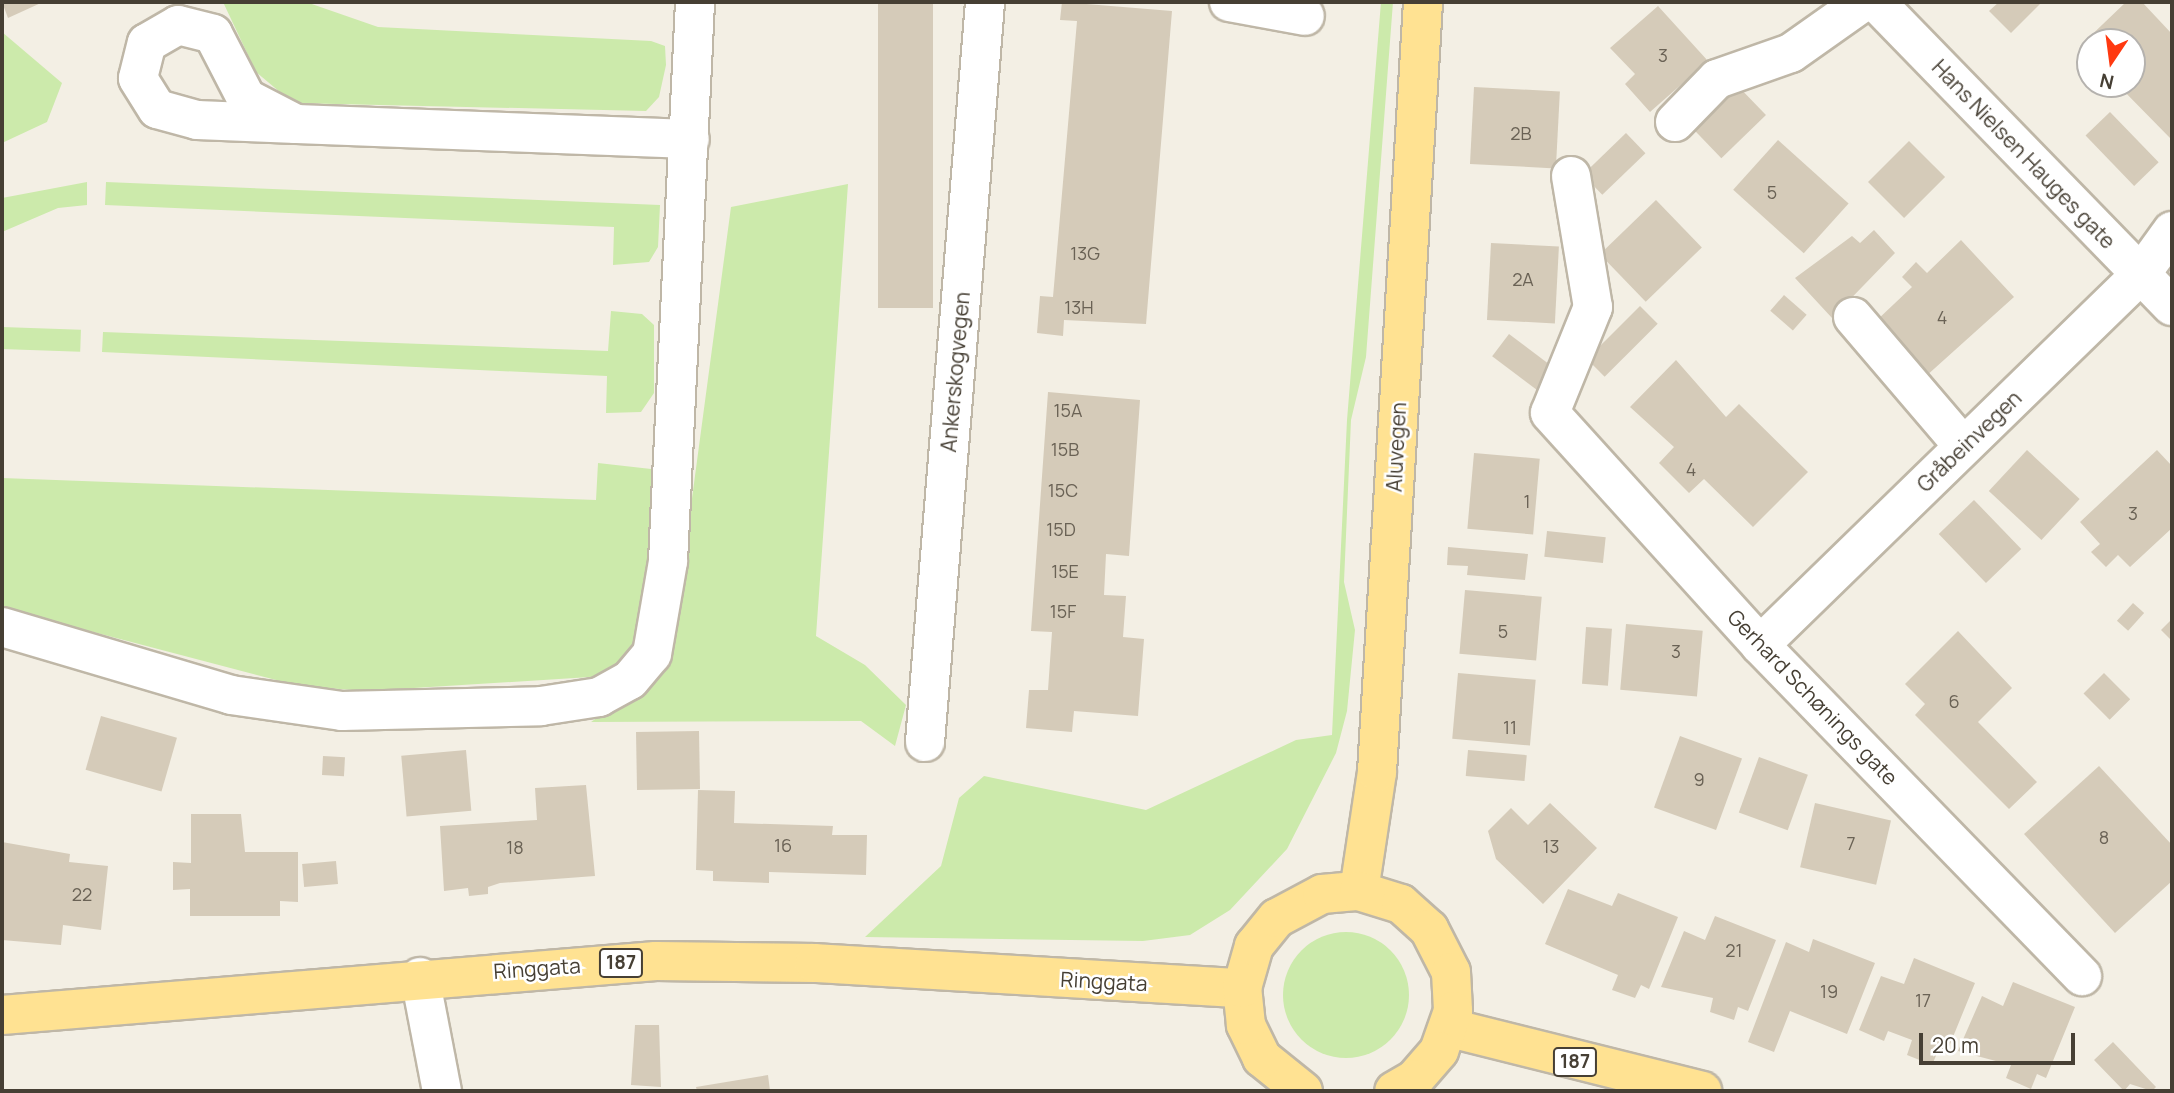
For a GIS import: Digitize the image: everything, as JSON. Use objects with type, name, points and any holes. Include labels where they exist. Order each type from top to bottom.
[{"type":"main road","name":"Aluvegen","points":[[1359,891],[1377,772],[1423,2]]},
{"type":"main road","points":[[1303,1091],[1262,1058],[1246,1025],[1242,988],[1254,946],[1277,918],[1322,894],[1359,891],[1401,904],[1429,929],[1451,972],[1450,1028],[1415,1079],[1394,1091]]},
{"type":"main road","name":"Ringgata","points":[[2,1014],[547,965],[788,962],[1242,988]]},
{"type":"main road","name":"187","points":[[1450,1028],[1702,1091]]},
{"type":"street","points":[[2,627],[231,695],[342,711],[541,706],[599,698],[630,680],[652,654],[668,561],[695,2]]},
{"type":"street","name":"Ankerskogvegen","points":[[925,741],[985,2]]},
{"type":"street","points":[[1229,2],[1305,16]]},
{"type":"street","points":[[1675,122],[1717,79],[1791,53],[1863,2]]},
{"type":"street","name":"Hans Nielsen Hauges gate","points":[[1876,2],[2172,306]]},
{"type":"street","points":[[296,124],[690,139]]},
{"type":"street","name":"Gerhard Schønings gate","points":[[1571,176],[1593,307],[1550,413],[1760,645],[2082,976]]},
{"type":"street","name":"Gråbeinvegen","points":[[1760,645],[2141,274],[2172,231]]},
{"type":"street","points":[[1853,317],[1963,446]]},
{"type":"street","points":[[420,977],[442,1091]]},
{"type":"green space","points":[[223,2],[306,2],[378,27],[651,41],[665,46],[666,65],[659,97],[646,111],[293,103],[256,72]]},
{"type":"green space","points":[[1381,2],[1393,2],[1366,357],[1351,420],[1344,582],[1355,630],[1347,711],[1336,753],[1287,849],[1230,910],[1190,935],[1143,941],[865,937],[941,866],[959,798],[984,776],[1146,810],[1296,740],[1332,735],[1347,420]]},
{"type":"green space","points":[[2,32],[62,83],[47,122],[2,143]]},
{"type":"green space","points":[[87,182],[87,205],[58,208],[2,232],[2,198]]},
{"type":"green space","points":[[106,182],[660,205],[658,247],[649,262],[613,265],[614,227],[105,205]]},
{"type":"green space","points":[[848,184],[816,636],[865,665],[906,705],[895,746],[861,721],[591,722],[654,678],[682,573],[731,207]]},
{"type":"green space","points":[[611,311],[642,314],[654,325],[654,393],[641,412],[606,413],[607,376],[102,352],[103,332],[608,351]]},
{"type":"green space","points":[[2,327],[81,330],[80,352],[2,349]]},
{"type":"green space","points":[[598,463],[660,470],[641,643],[627,663],[606,676],[366,691],[299,686],[2,608],[2,478],[596,500]]},
{"type":"green space","points":[[1346,932],[1370,937],[1391,950],[1404,971],[1409,995],[1404,1019],[1391,1040],[1370,1053],[1346,1058],[1322,1053],[1301,1040],[1288,1019],[1283,995],[1288,971],[1301,950],[1322,937]]},
{"type":"building","points":[[2,2],[43,2],[8,18]]},
{"type":"building","points":[[878,2],[933,2],[933,308],[878,308]]},
{"type":"building","points":[[1062,2],[1172,11],[1146,324],[1064,320],[1063,336],[1037,333],[1040,296],[1053,297],[1077,21],[1060,20]]},
{"type":"building","points":[[1999,2],[2042,2],[2011,33],[1989,11]]},
{"type":"building","points":[[2126,2],[2142,2],[2172,34],[2170,138],[2131,98],[2146,98],[2146,28],[2099,28]]},
{"type":"building","points":[[1658,6],[1708,61],[1650,112],[1625,84],[1635,74],[1610,48]]},
{"type":"building","points":[[1734,82],[1766,115],[1721,158],[1689,125]]},
{"type":"building","points":[[1474,87],[1560,92],[1556,168],[1470,164]]},
{"type":"building","points":[[2110,112],[2159,162],[2134,186],[2086,136]]},
{"type":"building","points":[[1626,133],[1645,153],[1602,195],[1583,175]]},
{"type":"building","points":[[1778,140],[1849,204],[1804,253],[1733,190]]},
{"type":"building","points":[[1909,141],[1945,177],[1904,218],[1868,182]]},
{"type":"building","points":[[1656,200],[1702,247],[1646,302],[1600,254]]},
{"type":"building","points":[[1874,230],[1895,253],[1832,318],[1795,278],[1852,236],[1860,243]]},
{"type":"building","points":[[1961,240],[2014,297],[1925,377],[1876,321],[1912,287],[1902,277],[1916,262],[1927,273]]},
{"type":"building","points":[[1491,243],[1559,247],[1555,323],[1487,320]]},
{"type":"building","points":[[1784,295],[1807,315],[1793,331],[1770,311]]},
{"type":"building","points":[[1640,306],[1658,324],[1605,377],[1587,359]]},
{"type":"building","points":[[1509,334],[1556,370],[1539,392],[1492,356]]},
{"type":"building","points":[[1676,360],[1726,417],[1739,404],[1808,472],[1753,527],[1704,479],[1689,493],[1659,463],[1674,447],[1630,407]]},
{"type":"building","points":[[1048,392],[1140,400],[1129,556],[1106,554],[1104,595],[1126,596],[1123,637],[1144,639],[1138,716],[1074,711],[1072,732],[1026,728],[1029,690],[1048,690],[1052,632],[1031,631]]},
{"type":"building","points":[[2027,450],[2080,499],[2041,540],[1989,491]]},
{"type":"building","points":[[2157,450],[2172,466],[2172,528],[2130,567],[2118,555],[2106,567],[2091,552],[2100,544],[2080,522]]},
{"type":"building","points":[[1474,453],[1540,459],[1533,534],[1467,529]]},
{"type":"building","points":[[1974,500],[2021,549],[1986,583],[1939,534]]},
{"type":"building","points":[[1547,531],[1606,537],[1603,563],[1544,557]]},
{"type":"building","points":[[1448,547],[1528,554],[1525,580],[1467,575],[1468,566],[1447,565]]},
{"type":"building","points":[[1465,590],[1542,597],[1536,660],[1459,654]]},
{"type":"building","points":[[2133,603],[2144,613],[2128,631],[2117,621]]},
{"type":"building","points":[[2172,619],[2172,641],[2161,630]]},
{"type":"building","points":[[1626,624],[1703,631],[1697,696],[1620,690]]},
{"type":"building","points":[[1586,627],[1612,629],[1608,686],[1582,684]]},
{"type":"building","points":[[1958,631],[2012,688],[1978,722],[2037,782],[2009,809],[1915,715],[1925,704],[1905,684]]},
{"type":"building","points":[[1458,673],[1536,680],[1530,746],[1452,739]]},
{"type":"building","points":[[2104,673],[2130,699],[2110,720],[2083,694]]},
{"type":"building","points":[[101,716],[177,738],[162,792],[86,770]]},
{"type":"building","points":[[699,731],[700,789],[637,790],[636,732]]},
{"type":"building","points":[[1680,736],[1742,759],[1716,830],[1654,807]]},
{"type":"building","points":[[466,750],[471,811],[407,816],[401,756]]},
{"type":"building","points":[[1468,750],[1527,755],[1525,781],[1466,776]]},
{"type":"building","points":[[323,756],[345,757],[344,776],[322,775]]},
{"type":"building","points":[[1759,757],[1808,775],[1788,830],[1739,812]]},
{"type":"building","points":[[2099,766],[2172,845],[2172,881],[2115,933],[2024,834]]},
{"type":"building","points":[[586,785],[595,876],[500,883],[488,887],[488,894],[469,896],[468,888],[444,891],[440,826],[537,820],[535,788]]},
{"type":"building","points":[[698,790],[735,791],[734,823],[833,826],[832,835],[867,835],[866,875],[769,872],[769,883],[713,881],[713,871],[696,870]]},
{"type":"building","points":[[1550,803],[1597,848],[1543,904],[1496,859],[1488,831],[1511,808],[1528,825]]},
{"type":"building","points":[[1815,803],[1891,821],[1876,885],[1800,867]]},
{"type":"building","points":[[191,814],[241,814],[245,852],[298,852],[298,902],[280,901],[280,916],[190,916],[190,889],[173,890],[173,862],[191,863]]},
{"type":"building","points":[[2,842],[70,854],[69,862],[108,866],[101,930],[63,925],[61,945],[2,940]]},
{"type":"building","points":[[336,861],[338,884],[304,887],[302,864]]},
{"type":"building","points":[[1568,889],[1612,906],[1618,893],[1678,917],[1649,989],[1641,985],[1635,998],[1612,990],[1618,975],[1545,944]]},
{"type":"building","points":[[1715,916],[1776,940],[1748,1011],[1738,1007],[1734,1020],[1710,1012],[1713,998],[1661,987],[1684,931],[1705,940]]},
{"type":"building","points":[[1813,939],[1875,963],[1847,1034],[1790,1011],[1774,1052],[1748,1042],[1786,942],[1809,952]]},
{"type":"building","points":[[1914,958],[1975,983],[1946,1054],[1938,1051],[1932,1065],[1907,1055],[1912,1040],[1888,1031],[1884,1041],[1859,1030],[1881,976],[1904,984]]},
{"type":"building","points":[[2013,982],[2075,1007],[2046,1078],[2037,1074],[2031,1089],[2006,1078],[2011,1065],[1958,1051],[1982,996],[2003,1006]]},
{"type":"building","points":[[635,1025],[659,1025],[661,1087],[631,1085]]},
{"type":"building","points":[[2113,1042],[2156,1087],[2152,1091],[2130,1084],[2124,1091],[2094,1060]]},
{"type":"building","points":[[768,1075],[770,1091],[697,1091],[696,1087]]}]
